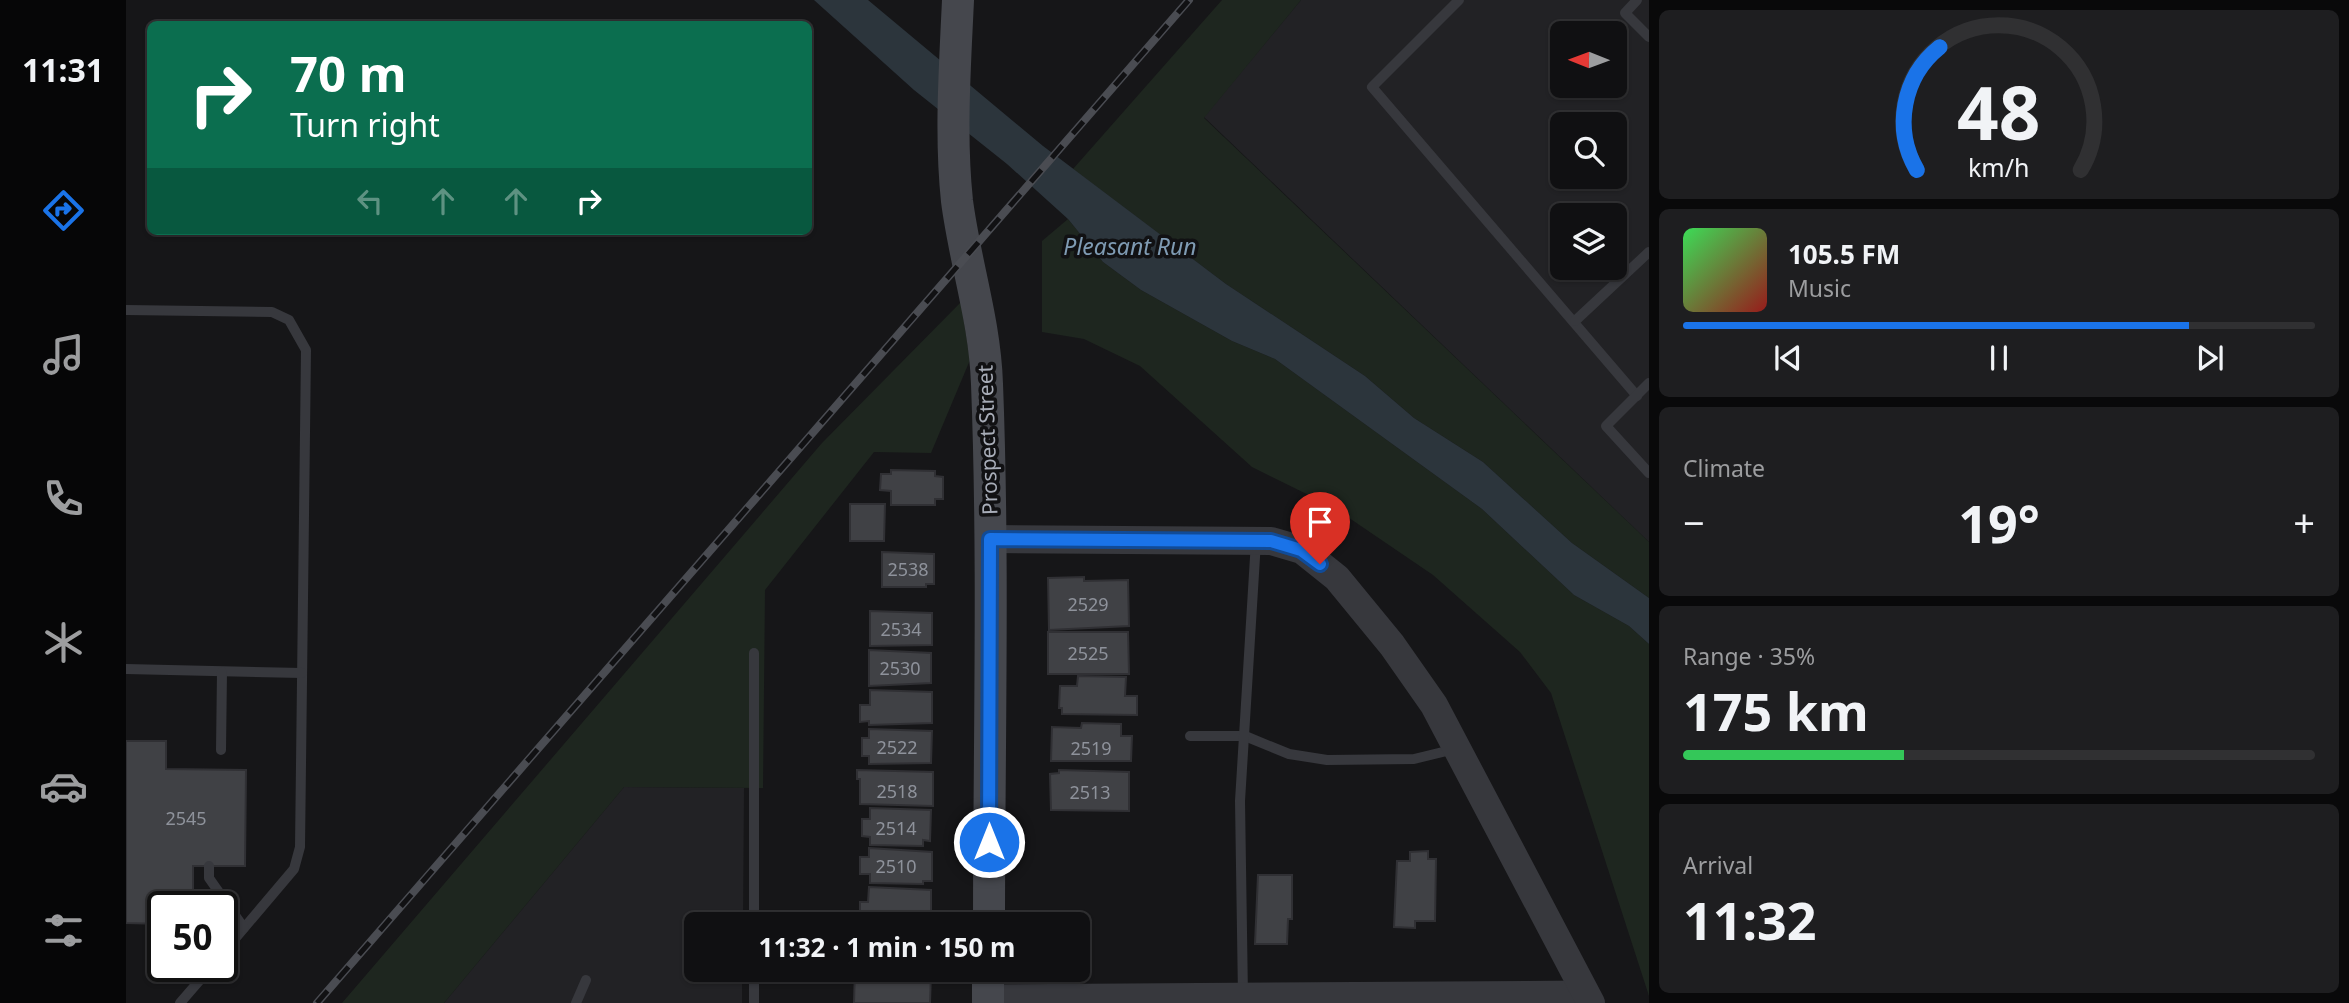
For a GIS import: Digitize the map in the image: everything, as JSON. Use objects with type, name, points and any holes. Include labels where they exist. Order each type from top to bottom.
[{"type":"main road","name":"Prospect Street","points":[[958,0],[955,68],[957,202],[982,321],[987,382],[990,539],[989,912]]},
{"type":"street","points":[[988,990],[1243,999],[1588,997],[1434,705],[1392,645],[1337,578],[1301,550],[1271,541],[1256,540],[990,539]]},
{"type":"lane","points":[[1459,0],[1372,87],[1637,396]]},
{"type":"lane","points":[[1637,0],[1625,13],[1649,37]]},
{"type":"lane","points":[[1575,321],[1649,252]]},
{"type":"lane","points":[[126,310],[272,312],[289,320],[306,350],[300,847],[294,869],[238,935]]},
{"type":"lane","points":[[1649,383],[1606,426],[1649,473]]},
{"type":"lane","points":[[1243,999],[1240,801],[1256,540]]},
{"type":"lane","points":[[754,653],[754,912]]},
{"type":"lane","points":[[126,669],[302,673]]},
{"type":"lane","points":[[221,750],[222,671]]},
{"type":"lane","points":[[1190,736],[1245,736],[1289,754],[1327,760],[1414,759],[1459,748]]},
{"type":"lane","points":[[209,866],[209,878],[244,928]]},
{"type":"lane","points":[[576,1003],[586,981]]},
{"type":"lane","points":[[180,1003],[198,982]]},
{"type":"lane","points":[[754,982],[754,1003]]},
{"type":"shaded area","points":[[1222,0],[1301,0],[1204,118],[1649,542],[1649,598],[1572,543],[1483,462],[1414,418],[1365,376],[1226,284],[1073,169]]},
{"type":"shaded area","points":[[1301,0],[1649,0],[1649,542],[1204,117]]},
{"type":"shaded area","points":[[1068,219],[1103,262],[1141,290],[1232,341],[1275,359],[1482,509],[1574,595],[1629,626],[1649,644],[1649,996],[1551,693],[1520,652],[1433,575],[1333,507],[1252,467],[1140,366],[1084,339],[1042,332],[1042,241]]},
{"type":"shaded area","points":[[961,302],[970,360],[931,453],[874,452],[765,590],[763,788],[624,787],[444,1003],[342,1003],[822,443]]},
{"type":"shaded area","points":[[624,787],[744,788],[743,912],[684,912],[684,982],[742,982],[742,1003],[444,1003]]},
{"type":"water","name":"Pleasant Run","points":[[814,0],[868,0],[1043,146],[1226,284],[1365,376],[1414,418],[1483,462],[1572,543],[1649,598],[1649,644],[1629,626],[1574,595],[1482,509],[1275,359],[1232,341],[1141,290],[1103,262],[1068,219],[1007,164],[914,90]]},
{"type":"building","points":[[891,470],[935,471],[935,476],[943,477],[943,499],[935,499],[935,505],[891,505],[891,491],[880,490],[881,474],[891,474]]},
{"type":"building","points":[[850,504],[885,504],[884,541],[850,541]]},
{"type":"building","points":[[882,552],[934,554],[934,584],[926,584],[926,587],[882,587]]},
{"type":"building","points":[[1084,577],[1084,581],[1128,580],[1129,626],[1049,630],[1048,578]]},
{"type":"building","points":[[870,611],[932,613],[932,645],[870,646]]},
{"type":"building","points":[[1048,632],[1128,632],[1129,674],[1048,674]]},
{"type":"building","points":[[869,650],[931,653],[931,683],[869,686]]},
{"type":"building","points":[[1078,676],[1126,677],[1125,696],[1137,696],[1137,715],[1062,714],[1062,708],[1059,708],[1060,686],[1077,686]]},
{"type":"building","points":[[870,690],[932,692],[932,723],[869,725],[869,721],[860,722],[860,705],[870,705]]},
{"type":"building","points":[[1082,723],[1121,724],[1121,736],[1132,736],[1131,761],[1051,761],[1052,727],[1081,728]]},
{"type":"building","points":[[869,729],[932,731],[931,763],[869,764],[869,756],[862,756],[862,738],[869,738]]},
{"type":"building","points":[[126,741],[166,741],[166,769],[246,770],[245,866],[193,866],[193,891],[147,891],[147,924],[126,923]]},
{"type":"building","points":[[857,770],[933,772],[933,806],[860,804],[860,779],[857,779]]},
{"type":"building","points":[[1059,770],[1129,772],[1129,811],[1051,810],[1050,774],[1059,773]]},
{"type":"building","points":[[870,808],[931,810],[930,841],[923,840],[923,846],[870,845],[870,837],[862,836],[862,819],[870,819]]},
{"type":"building","points":[[869,848],[932,852],[932,881],[923,881],[923,884],[870,883],[870,874],[860,874],[860,857],[869,857]]},
{"type":"building","points":[[1428,851],[1428,859],[1436,859],[1435,921],[1415,921],[1415,928],[1394,927],[1397,861],[1410,861],[1410,852]]},
{"type":"building","points":[[1258,875],[1292,875],[1292,919],[1288,919],[1287,944],[1255,944]]},
{"type":"building","points":[[869,887],[931,890],[931,912],[860,912],[860,902],[868,902]]},
{"type":"building","points":[[855,982],[931,982],[930,1003],[854,1003]]},
{"type":"railway","points":[[317,1003],[1189,0]]},
{"type":"route","points":[[989,842],[990,539],[1271,541],[1301,550],[1320,564]]}]
